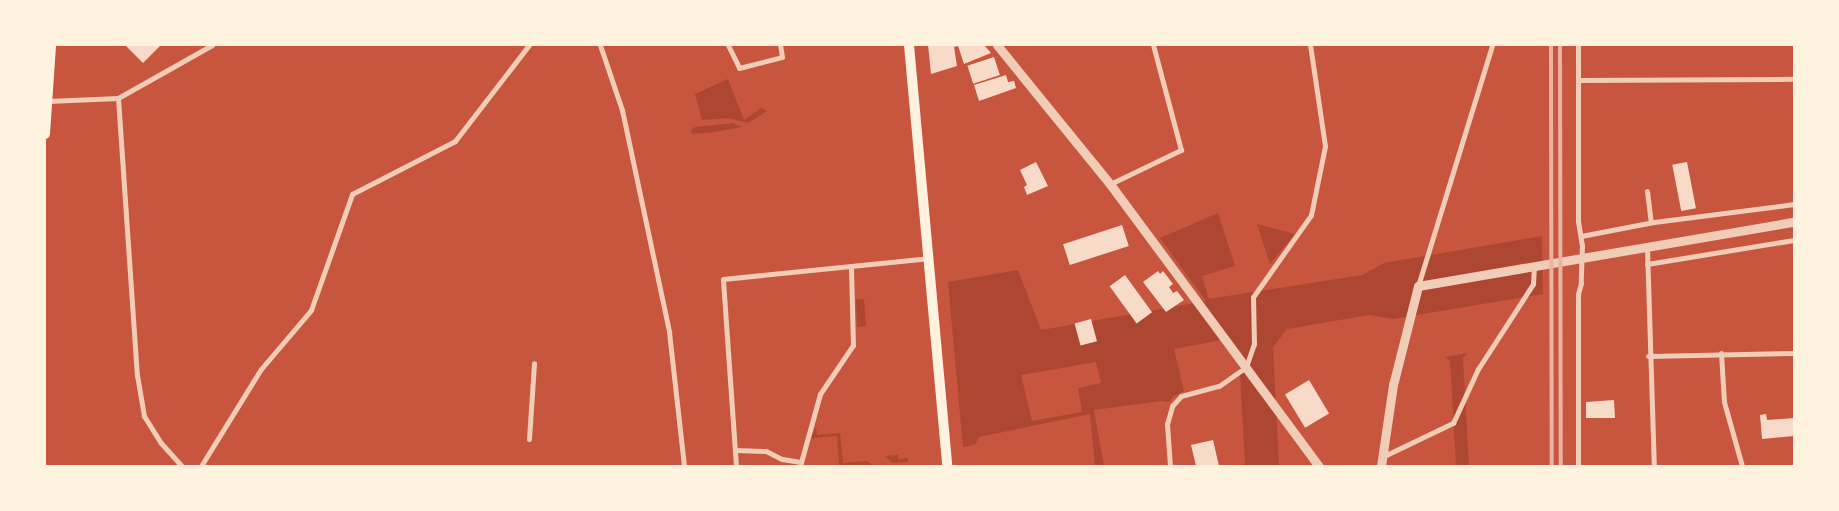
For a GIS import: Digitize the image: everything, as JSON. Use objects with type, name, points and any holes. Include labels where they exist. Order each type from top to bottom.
[{"type":"main road","points":[[45,134],[50,45]]},
{"type":"main road","points":[[909,45],[947,466]]},
{"type":"street","points":[[47,101],[118,98],[212,45]]},
{"type":"street","points":[[201,466],[261,369],[311,310],[352,194],[455,141],[529,45]]},
{"type":"street","points":[[600,45],[622,110],[669,332],[684,466]]},
{"type":"street","points":[[728,45],[738,68],[782,57],[780,45]]},
{"type":"street","points":[[997,45],[1110,184],[1319,466]]},
{"type":"street","points":[[1110,184],[1181,150],[1153,45]]},
{"type":"street","points":[[1170,466],[1167,424],[1176,400],[1187,393],[1219,386],[1246,367],[1254,344],[1253,297],[1262,280],[1306,225],[1313,209],[1316,178],[1325,146],[1310,45]]},
{"type":"street","points":[[1381,462],[1393,385],[1418,286],[1492,45]]},
{"type":"street","points":[[1578,45],[1578,222],[1582,236],[1582,259],[1578,294],[1578,466]]},
{"type":"street","points":[[1578,80],[1794,79]]},
{"type":"street","points":[[118,98],[137,375],[144,416],[161,444],[182,466]]},
{"type":"street","points":[[1647,191],[1651,222]]},
{"type":"street","points":[[1582,236],[1651,222],[1794,204]]},
{"type":"street","points":[[1418,286],[1794,222]]},
{"type":"street","points":[[1647,264],[1794,240]]},
{"type":"street","points":[[1647,248],[1648,356],[1654,466]]},
{"type":"street","points":[[736,466],[723,279],[928,258]]},
{"type":"street","points":[[735,450],[766,452],[801,464],[820,394],[852,350],[851,267]]},
{"type":"street","points":[[1381,462],[1453,423],[1478,369],[1533,284],[1534,267]]},
{"type":"street","points":[[1722,353],[1724,402],[1742,466]]},
{"type":"street","points":[[1648,356],[1794,353]]},
{"type":"street","points":[[529,439],[534,363]]},
{"type":"shaded area","points":[[728,79],[744,120],[761,108],[767,111],[748,123],[728,118],[702,120],[695,94]]},
{"type":"shaded area","points":[[733,123],[742,127],[692,134],[691,130],[695,127]]},
{"type":"shaded area","points":[[1218,213],[1235,266],[1202,276],[1209,299],[1362,275],[1384,263],[1542,236],[1543,294],[1393,319],[1369,315],[1287,329],[1273,347],[1279,466],[1245,466],[1239,355],[1221,340],[1174,349],[1184,391],[1174,396],[1169,402],[1161,401],[1094,410],[1104,466],[1095,466],[1090,414],[979,437],[975,445],[963,447],[948,282],[1018,270],[1041,330],[1206,301],[1160,238]],"holes":[[[1096,362],[1101,383],[1078,388],[1082,412],[1032,421],[1021,375]]]},
{"type":"shaded area","points":[[1257,224],[1295,234],[1270,264]]},
{"type":"shaded area","points":[[856,299],[864,299],[866,326],[857,327]]},
{"type":"shaded area","points":[[1467,353],[1463,358],[1469,466],[1456,466],[1450,361],[1445,357]]},
{"type":"shaded area","points":[[816,427],[817,435],[840,433],[843,463],[867,461],[874,466],[839,466],[837,436],[811,438]]},
{"type":"shaded area","points":[[898,455],[898,459],[908,458],[908,462],[892,463],[885,456]]},
{"type":"building","points":[[125,45],[159,45],[160,46],[143,63]]},
{"type":"building","points":[[928,45],[984,45],[991,53],[964,64],[958,46],[954,47],[957,66],[931,74]]},
{"type":"building","points":[[994,57],[1000,75],[973,84],[967,66]]},
{"type":"building","points":[[1006,75],[1008,82],[1014,81],[1016,88],[979,101],[974,85]]},
{"type":"building","points":[[1036,162],[1048,186],[1027,195],[1024,187],[1027,185],[1020,170]]},
{"type":"building","points":[[1687,162],[1696,208],[1681,211],[1672,165]]},
{"type":"building","points":[[1122,225],[1129,246],[1070,265],[1063,244]]},
{"type":"building","points":[[1158,271],[1160,274],[1163,271],[1173,284],[1169,287],[1173,293],[1177,291],[1184,300],[1166,312],[1143,282]]},
{"type":"building","points":[[1125,275],[1152,312],[1137,323],[1110,286]]},
{"type":"building","points":[[1091,319],[1097,341],[1081,346],[1075,323]]},
{"type":"building","points":[[1309,380],[1329,413],[1305,428],[1285,394]]},
{"type":"building","points":[[1614,400],[1615,418],[1586,418],[1586,402]]},
{"type":"building","points":[[1766,414],[1767,420],[1794,418],[1794,436],[1762,439],[1760,415]]},
{"type":"building","points":[[1213,440],[1219,466],[1196,466],[1191,445]]},
{"type":"railway","points":[[1551,45],[1552,466]]},
{"type":"railway","points":[[1560,45],[1561,466]]}]
